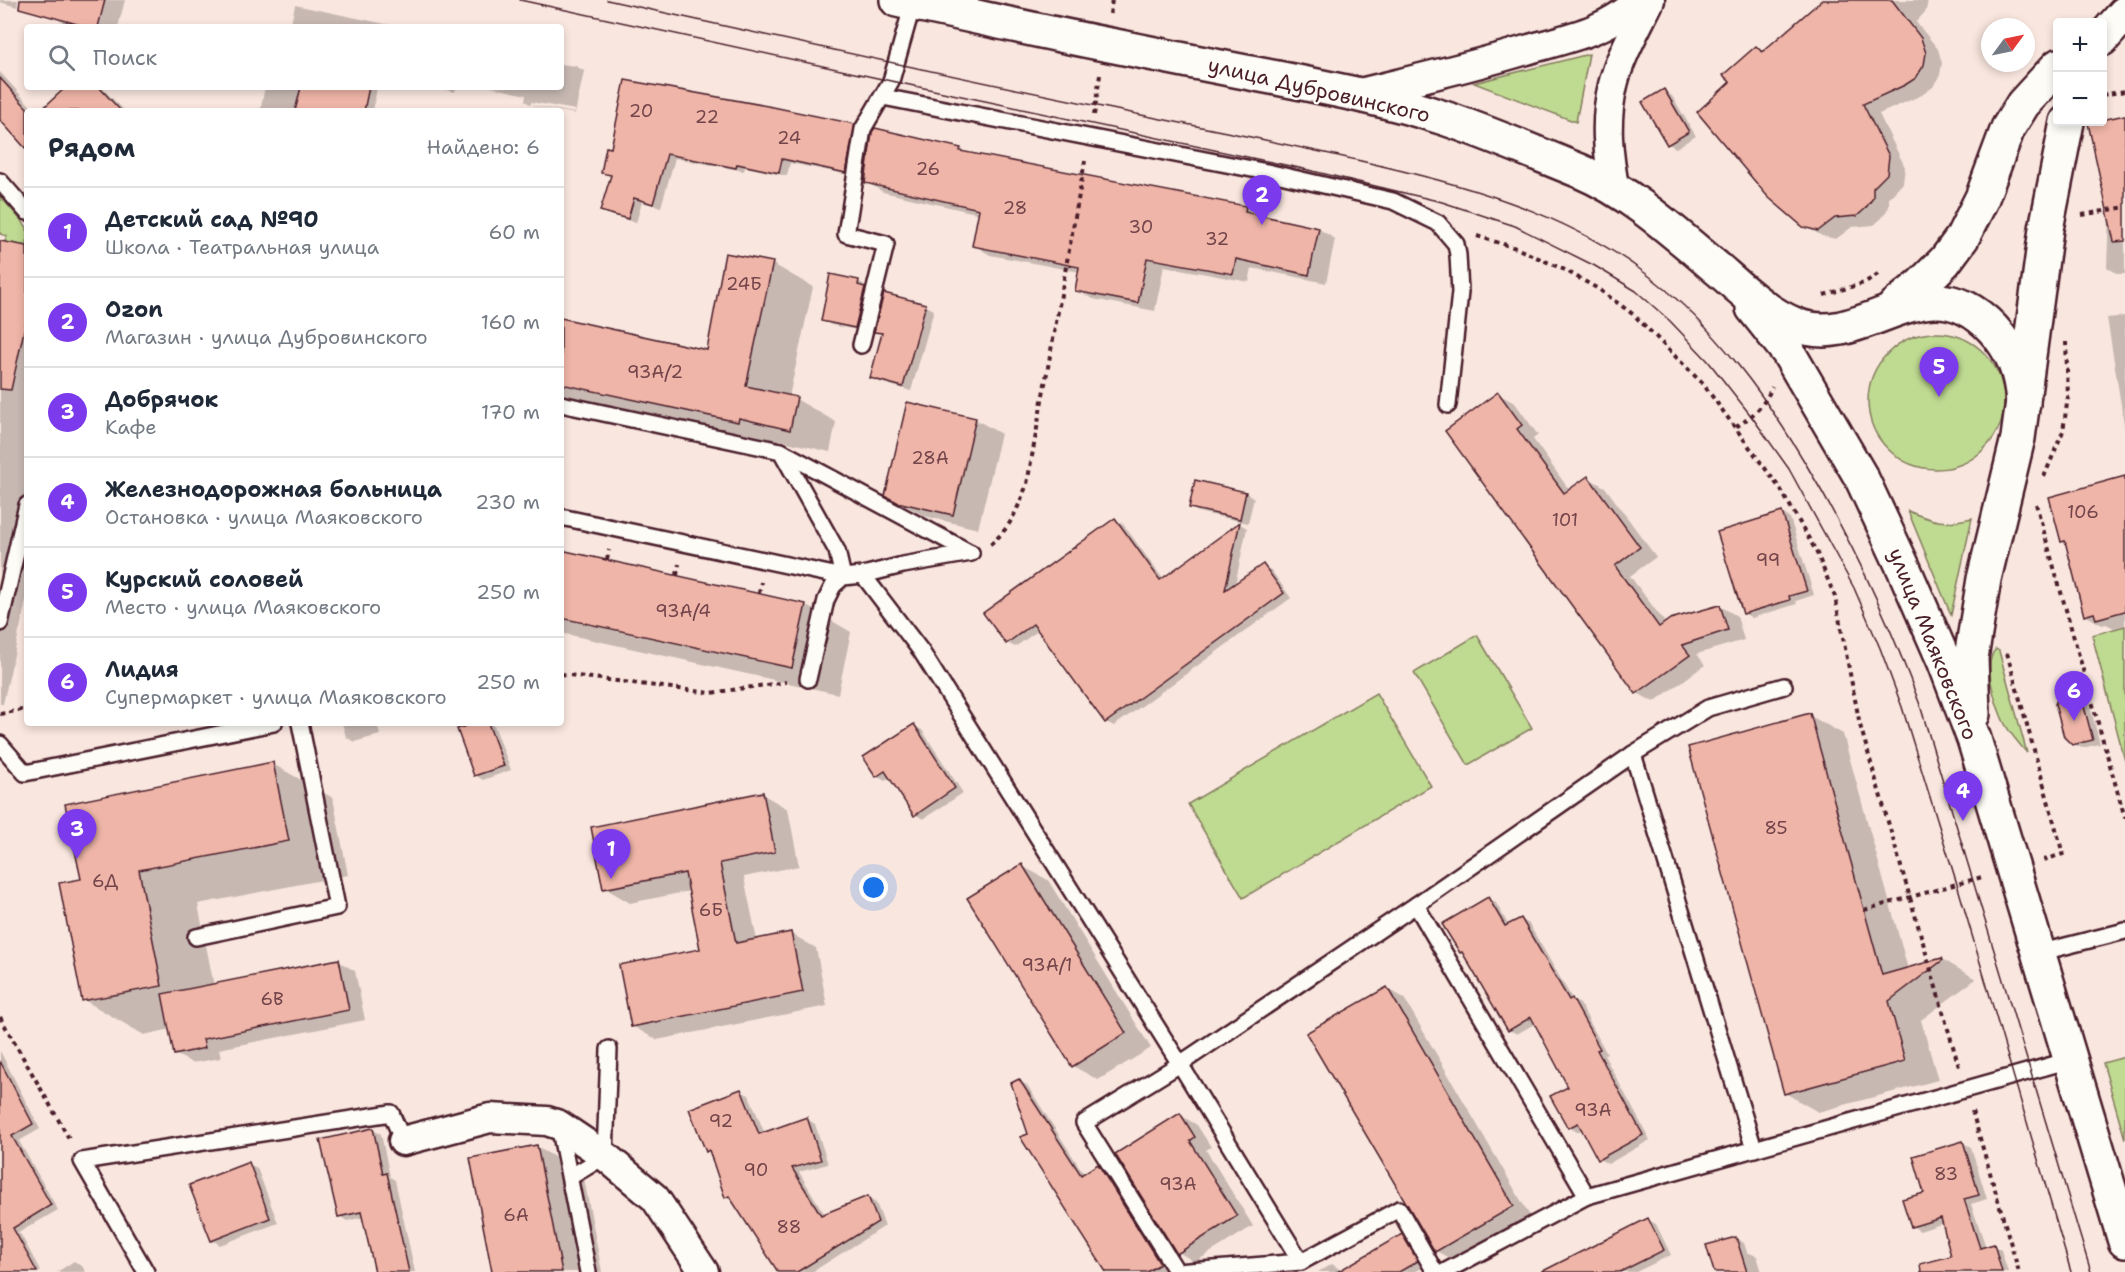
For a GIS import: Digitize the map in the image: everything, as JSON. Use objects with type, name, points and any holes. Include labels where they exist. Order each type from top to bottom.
[{"type":"main road","name":"улица Дубровинского","points":[[908,1],[1117,47],[1356,94],[1444,118],[1583,173],[1615,190],[1663,223],[1736,285]]},
{"type":"main road","points":[[2107,23],[2125,12]]},
{"type":"main road","points":[[2107,33],[2125,12]]},
{"type":"main road","points":[[1890,311],[1945,261],[1962,238],[1982,198],[2008,128],[2029,97],[2053,71]]},
{"type":"main road","points":[[1974,739],[1971,658],[1984,579],[2018,438],[2046,229],[2066,126]]},
{"type":"main road","points":[[1736,285],[1759,305],[1800,326],[1820,330],[1867,321],[1909,304],[1942,301],[1957,305],[1974,313],[2004,341],[2015,361],[2021,381],[2023,403]]},
{"type":"main road","name":"улица Маяковского","points":[[1736,285],[1788,352],[1825,412],[1862,479],[1941,652],[1974,739],[2125,1241]]},
{"type":"street","points":[[1356,94],[1474,65],[1582,34],[1616,18],[1638,0]]},
{"type":"street","points":[[1615,190],[1608,155],[1607,123],[1613,84],[1650,0]]},
{"type":"street","points":[[403,1141],[490,1118],[547,1121],[559,1125],[605,1156],[655,1198],[704,1272]]},
{"type":"lane","points":[[861,345],[885,243],[846,234],[862,129],[883,97],[897,64],[908,1]]},
{"type":"lane","points":[[883,97],[1267,172],[1393,201],[1437,223],[1456,244],[1458,255],[1460,292],[1448,405]]},
{"type":"lane","points":[[0,181],[24,209]]},
{"type":"lane","points":[[564,405],[781,451],[971,553]]},
{"type":"lane","points":[[781,451],[837,551],[843,577]]},
{"type":"lane","points":[[0,623],[24,519]]},
{"type":"lane","points":[[564,519],[843,577],[971,553]]},
{"type":"lane","points":[[863,575],[921,651],[1180,1064],[1301,1262]]},
{"type":"lane","points":[[808,679],[826,600],[833,586],[843,577]]},
{"type":"lane","points":[[1435,1272],[1399,1209],[1301,1262],[1226,1270],[1177,1272],[1084,1123],[1180,1064],[1416,905],[1633,754],[1708,708],[1784,686]]},
{"type":"lane","points":[[0,744],[25,773],[259,726]]},
{"type":"lane","points":[[196,937],[337,907],[301,726]]},
{"type":"lane","points":[[1633,754],[1754,1149]]},
{"type":"lane","points":[[1416,905],[1587,1196]]},
{"type":"lane","points":[[2038,953],[2125,931]]},
{"type":"lane","points":[[570,1177],[605,1156],[609,1049]]},
{"type":"lane","points":[[1444,1272],[1587,1196],[2070,1060]]},
{"type":"lane","points":[[146,1272],[82,1161],[391,1113],[403,1141]]},
{"type":"lane","points":[[559,1125],[588,1272]]},
{"type":"path","points":[[2107,94],[2125,91]]},
{"type":"path","points":[[971,553],[982,550],[1000,537],[1014,519],[1027,484],[1090,137]]},
{"type":"path","points":[[1437,223],[1516,249],[1565,270],[1600,290],[1634,315],[1665,343],[1703,384],[1781,490],[1816,551],[1836,597],[1860,725],[2019,1272]]},
{"type":"path","points":[[2043,480],[2063,430],[2068,398],[2066,336]]},
{"type":"path","points":[[2032,511],[2035,500],[2125,818]]},
{"type":"path","points":[[1864,910],[2063,854],[2006,651]]},
{"type":"path","points":[[564,674],[711,693],[808,679]]},
{"type":"path","points":[[0,714],[24,710]]},
{"type":"path","points":[[0,1017],[82,1161]]},
{"type":"green space","points":[[1589,54],[1576,122],[1474,83]]},
{"type":"green space","points":[[0,196],[24,224],[24,245],[5,242],[7,236],[0,234]]},
{"type":"green space","points":[[1936,333],[1962,339],[1984,353],[1998,375],[2004,401],[1998,427],[1984,449],[1962,463],[1936,469],[1910,463],[1888,449],[1874,427],[1868,401],[1874,375],[1888,353],[1910,339]]},
{"type":"green space","points":[[1908,511],[1940,521],[1972,518],[1951,615]]},
{"type":"green space","points":[[2125,626],[2125,761],[2092,635]]},
{"type":"green space","points":[[1477,635],[1532,728],[1468,765],[1414,673]]},
{"type":"green space","points":[[1996,649],[1999,651],[2027,753],[2007,727],[1996,702],[1991,682],[1990,663]]},
{"type":"green space","points":[[1376,693],[1431,786],[1243,898],[1188,804]]},
{"type":"green space","points":[[2125,1057],[2125,1139],[2103,1063]]},
{"type":"building","points":[[20,0],[105,0],[99,24],[77,24],[19,8]]},
{"type":"building","points":[[1822,0],[1892,0],[1921,38],[1926,53],[1924,65],[1916,78],[1863,104],[1889,156],[1887,174],[1873,188],[1873,198],[1857,216],[1835,218],[1818,231],[1803,227],[1768,197],[1697,112],[1730,82],[1723,75],[1756,46],[1762,52]]},
{"type":"building","points":[[0,78],[27,108],[24,108],[24,147],[0,120]]},
{"type":"building","points":[[625,80],[855,124],[846,173],[782,159],[779,173],[737,164],[736,168],[667,154],[653,204],[634,198],[628,219],[600,211],[611,175],[601,173],[606,147],[611,148]]},
{"type":"building","points":[[1664,89],[1689,132],[1667,145],[1642,102]]},
{"type":"building","points":[[63,90],[102,90],[118,108],[43,108]]},
{"type":"building","points":[[300,90],[368,90],[365,108],[296,108]]},
{"type":"building","points":[[2125,115],[2125,241],[2114,242],[2089,126],[2107,126],[2107,119]]},
{"type":"building","points":[[875,128],[961,148],[960,151],[1246,206],[1245,212],[1319,228],[1309,275],[1236,259],[1233,274],[1147,258],[1138,303],[1075,291],[1079,267],[972,246],[979,209],[865,183],[872,132]]},
{"type":"building","points":[[0,241],[24,245],[24,331],[11,390],[0,389]]},
{"type":"building","points":[[725,253],[773,262],[746,386],[797,397],[790,430],[739,418],[738,422],[564,385],[564,319],[707,350]]},
{"type":"building","points":[[830,274],[859,280],[858,285],[865,287],[855,328],[821,321]]},
{"type":"building","points":[[884,293],[926,304],[903,387],[870,378],[882,333],[874,332]]},
{"type":"building","points":[[1498,392],[1522,425],[1517,429],[1564,493],[1588,476],[1640,547],[1615,566],[1659,627],[1670,619],[1720,605],[1728,630],[1682,645],[1690,655],[1636,694],[1445,431]]},
{"type":"building","points":[[907,402],[976,418],[953,515],[897,502],[885,496]]},
{"type":"building","points":[[2125,476],[2125,611],[2096,619],[2094,613],[2084,616],[2065,541],[2061,542],[2049,497]]},
{"type":"building","points":[[1195,480],[1246,492],[1240,519],[1189,508]]},
{"type":"building","points":[[1782,512],[1807,591],[1789,596],[1790,600],[1743,614],[1717,532]]},
{"type":"building","points":[[1115,518],[1160,580],[1240,522],[1225,590],[1263,564],[1284,593],[1105,723],[1033,624],[1006,644],[983,613]]},
{"type":"building","points":[[564,551],[806,604],[792,668],[564,619]]},
{"type":"building","points":[[2079,688],[2093,740],[2072,745],[2064,737],[2055,704],[2060,693]]},
{"type":"building","points":[[1810,713],[1882,975],[1942,958],[1943,960],[1889,1001],[1905,1061],[1784,1094],[1688,747]]},
{"type":"building","points":[[914,724],[955,788],[914,816],[885,771],[876,777],[863,757]]},
{"type":"building","points":[[466,726],[489,726],[504,766],[474,776],[457,729]]},
{"type":"building","points":[[273,762],[289,841],[139,870],[162,986],[82,1001],[59,883],[81,879],[65,804]]},
{"type":"building","points":[[763,792],[775,852],[720,863],[736,943],[791,932],[803,992],[631,1027],[619,965],[700,949],[685,873],[603,889],[591,827]]},
{"type":"building","points":[[1022,864],[1126,1033],[1072,1067],[967,898]]},
{"type":"building","points":[[1488,897],[1505,926],[1521,918],[1569,1000],[1572,998],[1643,1135],[1598,1160],[1578,1123],[1568,1128],[1550,1096],[1568,1087],[1531,1017],[1508,1031],[1462,952],[1460,953],[1442,924]]},
{"type":"building","points":[[339,959],[349,1010],[203,1039],[205,1048],[174,1055],[162,994]]},
{"type":"building","points":[[1387,987],[1514,1206],[1435,1252],[1306,1033]]},
{"type":"building","points":[[0,1061],[33,1124],[12,1136],[51,1205],[13,1228],[37,1272],[0,1272]]},
{"type":"building","points":[[1019,1079],[1081,1175],[1098,1164],[1160,1264],[1147,1272],[1106,1272],[1020,1137],[1028,1134],[1011,1083]]},
{"type":"building","points":[[741,1089],[759,1134],[807,1117],[821,1160],[792,1168],[821,1215],[868,1196],[878,1222],[797,1272],[778,1272],[729,1196],[725,1198],[709,1150],[706,1152],[689,1109]]},
{"type":"building","points":[[1180,1113],[1195,1137],[1190,1141],[1237,1216],[1177,1254],[1115,1154]]},
{"type":"building","points":[[373,1128],[383,1174],[387,1173],[409,1272],[375,1272],[361,1212],[338,1217],[320,1140]]},
{"type":"building","points":[[1963,1141],[1979,1195],[1964,1199],[1980,1248],[1994,1244],[2002,1272],[1921,1272],[1920,1264],[1951,1256],[1941,1218],[1911,1227],[1902,1199],[1924,1193],[1913,1156]]},
{"type":"building","points":[[537,1145],[562,1272],[492,1272],[470,1158]]},
{"type":"building","points":[[249,1162],[270,1218],[211,1241],[189,1185]]},
{"type":"building","points":[[1648,1218],[1664,1250],[1620,1272],[1541,1272]]},
{"type":"building","points":[[1402,1234],[1418,1261],[1399,1272],[1337,1272]]},
{"type":"building","points":[[1736,1237],[1747,1272],[1714,1272],[1706,1245]]},
{"type":"tram line","points":[[520,0],[1304,169],[1442,202],[1515,226],[1595,266],[1636,291],[1670,321],[1708,361],[1752,417],[1789,469],[1854,588],[1902,707],[1957,884],[2071,1272]]},
{"type":"tram line","points":[[607,0],[972,80],[1294,146],[1437,180],[1511,203],[1582,234],[1616,253],[1673,296],[1696,317],[1737,364],[1791,440],[1840,524],[1896,643],[1920,705],[2091,1272]]},
{"type":"place","name":"Ozon","points":[[1262,225]]},
{"type":"place","name":"Курский соловей","points":[[1939,397]]},
{"type":"place","name":"Лидия","points":[[2074,721]]},
{"type":"place","name":"Железнодорожная больница","points":[[1963,821]]},
{"type":"place","name":"Добрячок","points":[[77,859]]},
{"type":"place","name":"Детский сад №90","points":[[611,879]]}]
